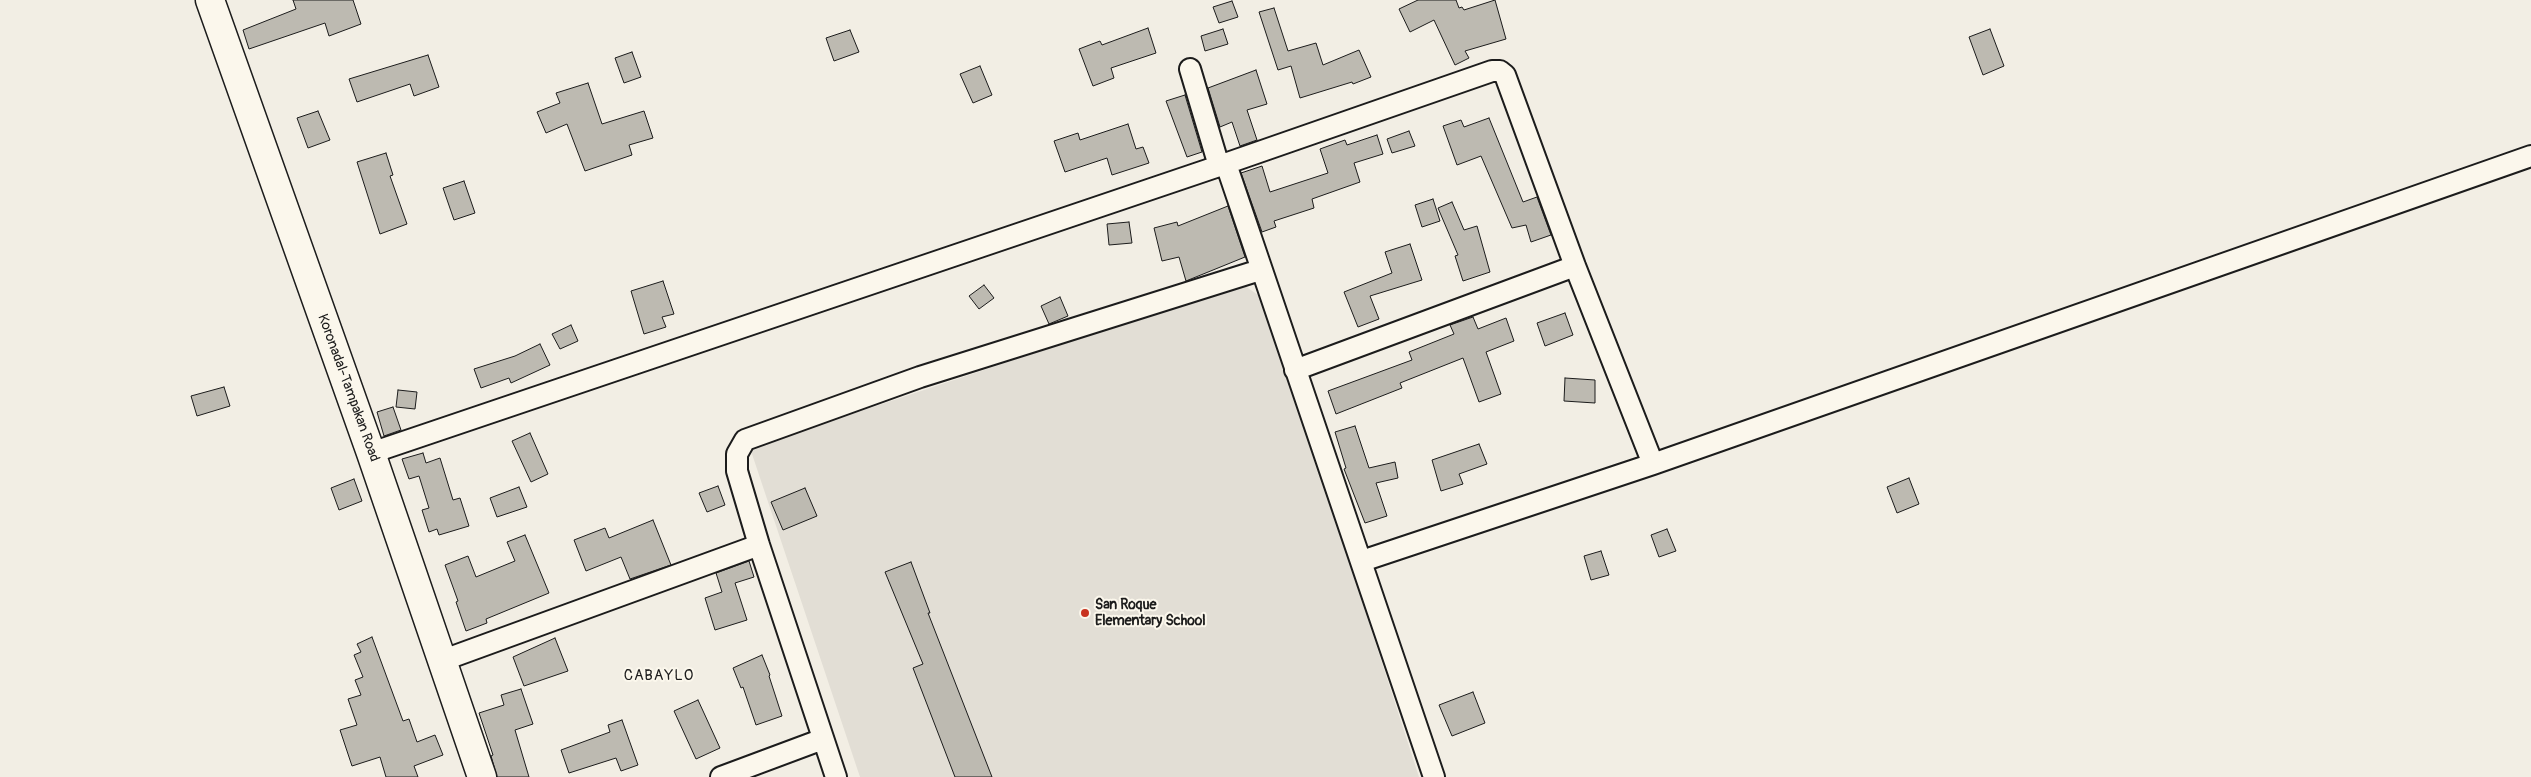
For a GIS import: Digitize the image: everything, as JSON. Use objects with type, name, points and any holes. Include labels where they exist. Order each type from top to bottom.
[{"type":"main road","name":"Koronadal-Tampakan Road","points":[[210,0],[371,453],[482,777]]},
{"type":"street","points":[[1190,69],[1362,561],[1434,777]]},
{"type":"street","points":[[371,453],[1222,165],[1492,71],[1500,71],[1505,75],[1575,266],[1653,464]]},
{"type":"street","points":[[1362,561],[1653,464],[2531,156]]},
{"type":"street","points":[[1295,370],[1575,266]]},
{"type":"street","points":[[836,777],[759,546],[737,471],[737,454],[745,440],[920,377],[1260,270]]},
{"type":"street","points":[[441,661],[759,546]]},
{"type":"street","points":[[721,777],[823,739]]},
{"type":"shaded area","name":"San Roque Elementary School","points":[[1242,284],[1264,299],[1419,777],[860,777],[750,448]]},
{"type":"building","points":[[293,0],[353,0],[361,24],[329,36],[325,23],[249,49],[243,30],[296,9]]},
{"type":"building","points":[[1418,0],[1456,0],[1459,8],[1462,7],[1464,10],[1495,0],[1506,39],[1465,51],[1469,58],[1455,65],[1434,20],[1410,32],[1399,9]]},
{"type":"building","points":[[1232,1],[1238,17],[1219,23],[1213,7]]},
{"type":"building","points":[[1274,8],[1288,51],[1316,43],[1323,65],[1359,50],[1371,77],[1353,84],[1352,82],[1300,98],[1291,66],[1278,70],[1259,12]]},
{"type":"building","points":[[1148,28],[1156,53],[1111,68],[1114,78],[1093,86],[1079,49],[1100,41],[1102,45]]},
{"type":"building","points":[[1223,29],[1228,44],[1205,51],[1201,36]]},
{"type":"building","points":[[1990,29],[2004,66],[1983,75],[1969,37]]},
{"type":"building","points":[[850,30],[859,52],[834,61],[826,38]]},
{"type":"building","points":[[632,52],[641,77],[624,83],[615,58]]},
{"type":"building","points":[[428,55],[439,87],[414,96],[410,84],[357,102],[349,79]]},
{"type":"building","points":[[980,66],[992,95],[973,103],[960,74]]},
{"type":"building","points":[[1256,70],[1267,104],[1247,110],[1257,140],[1240,146],[1232,122],[1220,127],[1208,88]]},
{"type":"building","points":[[588,83],[602,124],[644,111],[653,138],[629,145],[632,155],[585,171],[567,124],[546,133],[537,112],[560,103],[556,93]]},
{"type":"building","points":[[1185,95],[1202,152],[1187,157],[1166,101]]},
{"type":"building","points":[[318,111],[330,140],[308,148],[297,118]]},
{"type":"building","points":[[1489,118],[1523,202],[1537,197],[1551,235],[1531,242],[1526,225],[1512,228],[1481,156],[1457,165],[1443,126],[1461,120],[1464,127]]},
{"type":"building","points":[[1128,124],[1136,149],[1143,147],[1149,163],[1112,175],[1107,158],[1065,172],[1054,141],[1078,133],[1080,140]]},
{"type":"building","points":[[1409,131],[1415,146],[1392,153],[1387,139]]},
{"type":"building","points":[[1377,135],[1383,154],[1354,163],[1360,182],[1312,199],[1314,208],[1274,221],[1276,227],[1262,232],[1241,173],[1262,166],[1270,192],[1328,173],[1320,149],[1345,140],[1347,145]]},
{"type":"building","points":[[386,153],[393,175],[390,176],[407,224],[380,234],[357,162]]},
{"type":"building","points":[[464,181],[475,213],[454,220],[443,188]]},
{"type":"building","points":[[1433,199],[1440,221],[1422,227],[1415,205]]},
{"type":"building","points":[[1452,202],[1464,230],[1477,226],[1490,272],[1463,281],[1455,256],[1458,255],[1438,208]]},
{"type":"building","points":[[1228,206],[1245,257],[1186,281],[1179,257],[1162,261],[1154,228],[1177,222],[1178,226]]},
{"type":"building","points":[[1129,222],[1132,243],[1109,245],[1107,224]]},
{"type":"building","points":[[1410,244],[1422,280],[1370,296],[1379,319],[1358,327],[1344,292],[1392,273],[1385,252]]},
{"type":"building","points":[[663,281],[674,314],[662,317],[666,327],[644,334],[631,291]]},
{"type":"building","points":[[984,285],[994,298],[979,309],[969,296]]},
{"type":"building","points":[[1060,297],[1068,316],[1049,324],[1041,306]]},
{"type":"building","points":[[1565,313],[1573,335],[1545,346],[1537,323]]},
{"type":"building","points":[[1473,317],[1478,329],[1506,318],[1514,341],[1486,352],[1501,394],[1479,402],[1463,358],[1400,383],[1402,388],[1336,414],[1328,391],[1412,360],[1409,352],[1454,334],[1450,325]]},
{"type":"building","points":[[571,325],[578,341],[560,349],[552,334]]},
{"type":"building","points":[[540,344],[550,365],[511,383],[509,378],[481,388],[474,369],[515,356]]},
{"type":"building","points":[[1565,378],[1595,380],[1595,403],[1564,401]]},
{"type":"building","points":[[224,387],[230,406],[197,416],[191,396]]},
{"type":"building","points":[[398,390],[417,392],[415,409],[396,407]]},
{"type":"building","points":[[393,407],[401,430],[384,436],[377,412]]},
{"type":"building","points":[[1355,426],[1369,468],[1395,462],[1398,478],[1376,483],[1387,516],[1365,523],[1344,469],[1346,468],[1335,432]]},
{"type":"building","points":[[530,433],[548,474],[531,482],[512,441]]},
{"type":"building","points":[[1479,444],[1487,464],[1459,474],[1463,484],[1441,491],[1432,460]]},
{"type":"building","points":[[423,453],[426,463],[440,458],[453,500],[460,498],[469,526],[439,535],[437,529],[429,532],[422,510],[429,508],[419,476],[409,479],[402,459]]},
{"type":"building","points":[[1909,478],[1919,504],[1897,513],[1887,487]]},
{"type":"building","points":[[354,479],[362,501],[339,510],[331,488]]},
{"type":"building","points":[[718,486],[725,505],[707,512],[699,493]]},
{"type":"building","points":[[519,487],[527,507],[497,517],[490,498]]},
{"type":"building","points":[[805,488],[817,516],[783,530],[771,502]]},
{"type":"building","points":[[653,520],[671,565],[630,579],[621,557],[586,571],[574,540],[605,528],[609,538]]},
{"type":"building","points":[[1667,529],[1676,551],[1659,557],[1651,535]]},
{"type":"building","points":[[525,535],[549,593],[486,619],[487,623],[466,631],[445,565],[468,556],[476,577],[515,561],[507,542]]},
{"type":"building","points":[[1601,551],[1609,575],[1591,580],[1584,556]]},
{"type":"building","points":[[749,561],[754,577],[735,583],[747,620],[715,630],[705,598],[722,592],[716,573]]},
{"type":"building","points":[[911,562],[930,613],[928,613],[992,777],[955,777],[913,668],[923,664],[885,572]]},
{"type":"building","points":[[372,637],[403,721],[409,719],[417,742],[435,735],[443,755],[414,766],[418,777],[386,777],[380,757],[352,766],[340,730],[357,725],[348,699],[361,695],[355,680],[363,677],[354,655],[361,652],[357,644]]},
{"type":"building","points":[[555,638],[568,671],[524,686],[513,657]]},
{"type":"building","points":[[762,655],[782,716],[756,725],[743,687],[741,688],[733,668]]},
{"type":"building","points":[[521,689],[533,724],[515,730],[529,777],[497,777],[491,756],[493,755],[479,713],[504,705],[501,695]]},
{"type":"building","points":[[1473,692],[1485,723],[1452,736],[1439,705]]},
{"type":"building","points":[[698,700],[720,748],[696,759],[674,711]]},
{"type":"building","points":[[622,720],[638,765],[621,771],[616,758],[569,773],[561,750],[610,732],[608,725]]},
{"type":"place","name":"San Roque Elementary School","points":[[1085,613]]},
{"type":"district","name":"CABAYLO","points":[[659,676]]}]
